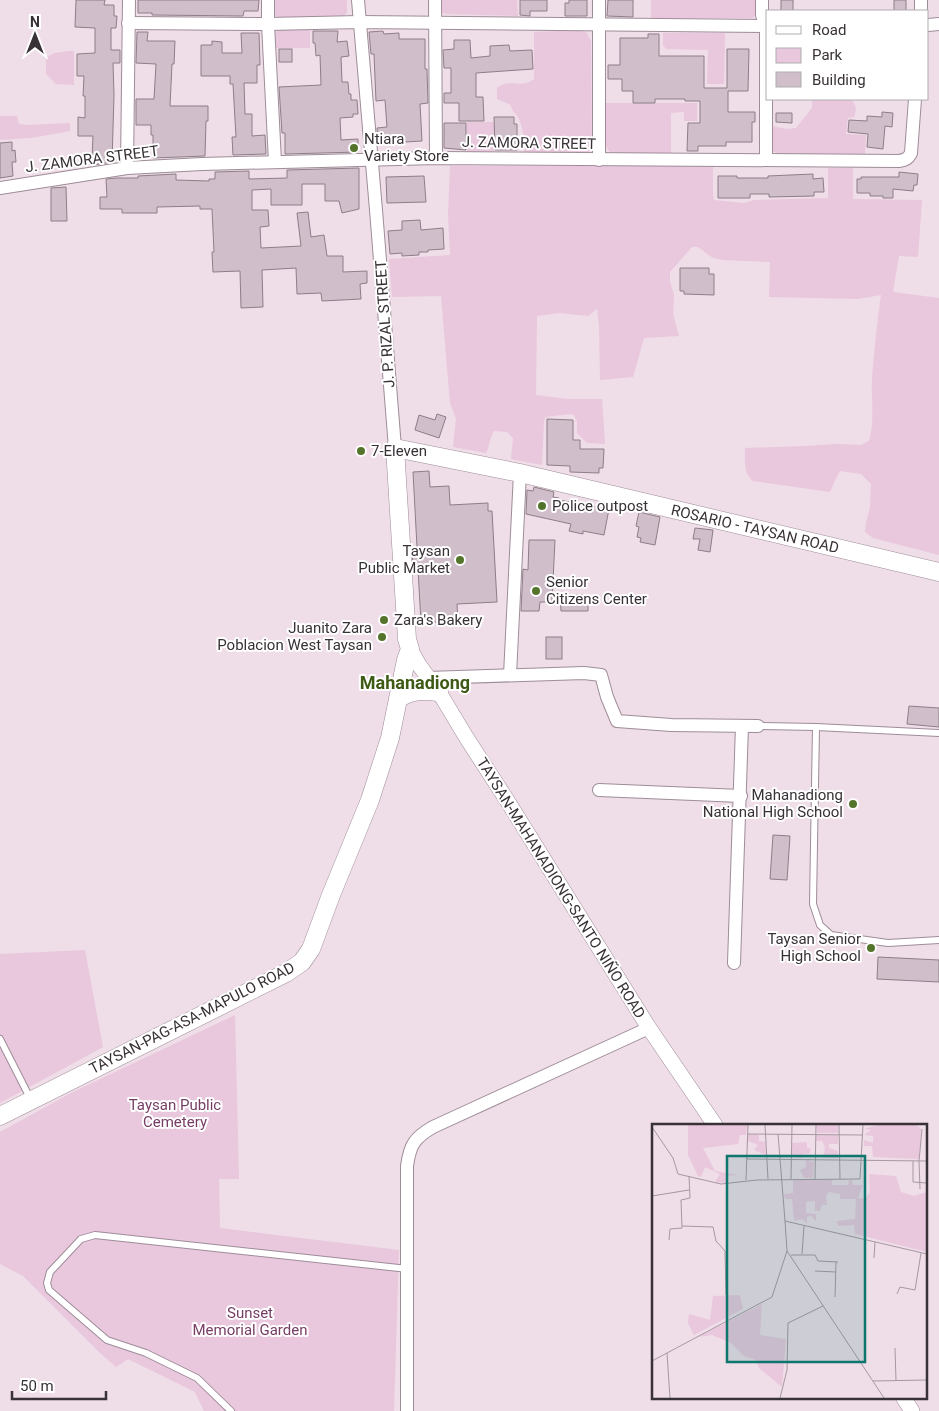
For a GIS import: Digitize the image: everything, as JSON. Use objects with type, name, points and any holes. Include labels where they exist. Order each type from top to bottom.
[{"type":"main road","name":"ROSARIO - TAYSAN ROAD","points":[[395,448],[520,473],[939,572]]},
{"type":"main road","name":"J. P. RIZAL STREET","points":[[395,448],[410,649]]},
{"type":"main road","name":"TAYSAN-PAG-ASA-MAPULO ROAD","points":[[0,1116],[286,973],[302,962],[311,949],[370,800],[390,738],[410,649]]},
{"type":"main road","points":[[399,698],[409,692],[433,685]]},
{"type":"street","points":[[127,168],[129,0]]},
{"type":"street","points":[[268,0],[275,162]]},
{"type":"street","name":"J. P. RIZAL STREET","points":[[358,0],[395,448]]},
{"type":"street","points":[[435,0],[436,158]]},
{"type":"street","points":[[599,0],[600,160]]},
{"type":"street","points":[[762,0],[762,15],[766,24]]},
{"type":"street","points":[[128,23],[268,24],[360,22],[766,26]]},
{"type":"street","points":[[766,100],[766,160]]},
{"type":"street","name":"J. ZAMORA STREET","points":[[0,188],[127,168],[202,164],[436,158],[904,160],[908,158],[912,149],[915,100]]},
{"type":"street","points":[[510,675],[520,473]]},
{"type":"street","name":"TAYSAN-MAHANADIONG-SANTO NIÑO ROAD","points":[[410,649],[649,1028],[714,1124]]},
{"type":"street","points":[[433,685],[510,675],[584,673],[601,675],[616,721],[671,725],[758,726]]},
{"type":"street","points":[[734,963],[742,726]]},
{"type":"street","points":[[599,790],[740,796]]},
{"type":"street","points":[[407,1411],[407,1166],[409,1152],[414,1141],[433,1127],[649,1028]]},
{"type":"street","points":[[904,1398],[912,1411]]},
{"type":"lane","points":[[758,726],[939,733]]},
{"type":"lane","points":[[816,727],[813,904],[820,925],[831,935],[888,943],[939,940]]},
{"type":"lane","points":[[0,1039],[31,1100]]},
{"type":"lane","points":[[231,1411],[197,1378],[146,1353],[106,1340],[49,1290],[50,1272],[81,1239],[95,1235],[408,1269]]},
{"type":"green space","points":[[273,0],[347,0],[347,13],[343,16],[278,18],[274,15]]},
{"type":"green space","points":[[440,0],[517,0],[518,16],[445,14],[441,12]]},
{"type":"green space","points":[[651,0],[756,0],[756,13],[753,18],[651,18]]},
{"type":"green space","points":[[310,29],[310,48],[274,48],[274,31]]},
{"type":"green space","points":[[579,30],[587,33],[591,41],[592,148],[585,154],[524,153],[521,123],[511,105],[497,99],[497,88],[504,84],[522,84],[534,79],[534,32]]},
{"type":"green space","points":[[663,33],[725,33],[724,84],[707,84],[708,50],[666,49],[663,45]]},
{"type":"green space","points":[[74,51],[74,85],[56,84],[46,74],[46,57],[55,53]]},
{"type":"green space","points":[[812,100],[852,100],[856,112],[854,117],[848,118],[846,134],[866,135],[865,154],[778,154],[773,151],[772,126],[786,129],[796,128],[812,108]]},
{"type":"green space","points":[[606,103],[697,103],[697,121],[684,121],[684,112],[671,113],[671,153],[613,153],[606,147]]},
{"type":"green space","points":[[0,116],[17,116],[19,124],[28,125],[70,123],[70,131],[31,138],[0,140]]},
{"type":"green space","points":[[467,122],[494,122],[494,153],[467,153]]},
{"type":"green space","points":[[450,166],[713,166],[714,200],[744,203],[754,200],[828,198],[828,168],[853,168],[853,199],[922,200],[918,257],[899,256],[893,292],[939,298],[939,555],[873,538],[865,532],[870,507],[871,484],[861,474],[840,471],[830,492],[753,481],[750,478],[745,466],[745,448],[838,444],[861,445],[869,441],[872,426],[872,379],[881,295],[858,299],[769,297],[770,262],[723,260],[711,256],[699,247],[692,247],[670,272],[670,282],[674,295],[673,314],[679,336],[644,338],[633,377],[600,380],[597,309],[588,316],[560,313],[537,316],[536,395],[568,399],[602,399],[605,444],[587,443],[577,433],[577,422],[574,415],[571,414],[545,417],[542,465],[511,459],[513,438],[507,432],[494,431],[486,453],[453,447],[456,419],[450,403],[441,296],[392,297],[389,259],[450,255],[448,214]]},
{"type":"green space","points":[[85,950],[103,1047],[0,1103],[0,954]]},
{"type":"green space","name":"Sunset Memorial Garden","points":[[235,1015],[239,1179],[219,1179],[220,1228],[399,1250],[394,1411],[204,1411],[195,1392],[128,1359],[116,1367],[23,1276],[0,1264],[0,1132],[73,1092]]},
{"type":"building","points":[[76,0],[105,0],[104,5],[114,5],[114,16],[117,16],[116,28],[111,28],[111,50],[120,50],[120,63],[113,63],[112,162],[95,165],[95,158],[92,158],[93,136],[78,136],[78,117],[85,118],[85,96],[83,96],[84,76],[77,76],[77,54],[95,53],[95,28],[75,27]]},
{"type":"building","points":[[138,0],[259,0],[258,11],[244,11],[243,16],[152,15],[152,13],[138,13]]},
{"type":"building","points":[[520,0],[547,0],[547,11],[530,11],[530,16],[520,15]]},
{"type":"building","points":[[569,0],[587,0],[587,16],[565,16],[565,3],[569,3]]},
{"type":"building","points":[[608,0],[633,0],[633,17],[607,16]]},
{"type":"building","points":[[781,0],[793,0],[793,10],[781,10]]},
{"type":"building","points":[[894,0],[906,0],[906,10],[894,10]]},
{"type":"building","points":[[313,31],[338,31],[337,42],[347,41],[349,56],[341,57],[342,82],[348,82],[351,100],[357,100],[358,114],[353,114],[353,117],[340,118],[341,140],[358,139],[358,152],[285,154],[285,133],[282,133],[279,87],[321,85],[320,55],[316,56]]},
{"type":"building","points":[[383,31],[384,34],[399,33],[399,39],[425,39],[428,103],[420,104],[422,141],[388,143],[388,140],[378,140],[377,128],[387,127],[385,100],[376,101],[374,54],[371,54],[369,32]]},
{"type":"building","points":[[137,32],[148,32],[147,41],[175,41],[170,106],[208,106],[205,156],[153,158],[151,125],[136,125],[136,99],[154,99],[156,64],[136,63]]},
{"type":"building","points":[[241,33],[259,33],[260,65],[257,65],[257,83],[244,83],[245,114],[252,114],[252,136],[265,135],[266,154],[233,155],[232,137],[236,137],[233,84],[230,84],[230,76],[201,76],[201,45],[212,45],[212,41],[222,42],[222,53],[242,53]]},
{"type":"building","points":[[648,34],[659,34],[659,56],[704,56],[704,88],[727,88],[727,49],[749,49],[748,91],[728,91],[728,112],[755,112],[755,122],[752,122],[752,142],[726,142],[726,146],[698,146],[698,151],[687,151],[688,123],[700,123],[700,101],[655,99],[655,103],[633,103],[633,91],[622,91],[622,79],[608,79],[608,65],[620,65],[620,38],[648,38]]},
{"type":"building","points":[[454,40],[470,40],[471,58],[490,56],[490,46],[509,45],[510,51],[532,50],[533,69],[476,73],[476,97],[483,97],[484,121],[459,121],[459,103],[444,103],[444,93],[451,93],[451,68],[444,68],[443,50],[454,49]]},
{"type":"building","points":[[279,49],[292,49],[292,62],[279,62]]},
{"type":"building","points":[[882,112],[893,113],[892,127],[885,126],[883,149],[867,147],[868,134],[848,132],[849,120],[867,121],[867,116],[882,117]]},
{"type":"building","points":[[776,113],[792,113],[792,123],[776,122]]},
{"type":"building","points":[[494,117],[514,117],[514,124],[517,124],[517,150],[495,150]]},
{"type":"building","points":[[444,123],[466,123],[466,150],[444,148]]},
{"type":"building","points":[[12,142],[12,151],[15,150],[16,162],[12,162],[13,176],[0,178],[0,143]]},
{"type":"building","points":[[359,168],[359,209],[342,213],[339,201],[325,201],[325,184],[302,184],[302,205],[271,205],[271,189],[252,190],[252,210],[268,210],[269,226],[260,227],[261,248],[301,246],[297,213],[308,212],[311,237],[324,235],[327,256],[343,256],[343,272],[367,271],[367,283],[360,284],[361,299],[322,301],[321,293],[297,294],[296,268],[262,270],[263,307],[241,308],[240,271],[213,272],[212,209],[200,209],[200,206],[157,207],[157,213],[122,213],[122,209],[100,209],[100,197],[107,197],[106,179],[176,174],[176,180],[209,181],[209,179],[215,179],[215,172],[249,171],[249,179],[287,178],[287,170]]},
{"type":"building","points":[[899,172],[918,174],[917,185],[914,185],[913,191],[893,189],[893,198],[870,196],[870,193],[857,193],[857,179],[861,179],[861,177],[899,177]]},
{"type":"building","points":[[813,174],[813,179],[823,178],[824,192],[814,192],[814,196],[769,197],[769,194],[750,194],[750,198],[718,198],[718,176],[768,178],[768,176]]},
{"type":"building","points":[[424,176],[426,202],[387,203],[386,177]]},
{"type":"building","points":[[66,187],[67,221],[51,221],[51,188]]},
{"type":"building","points":[[420,220],[421,230],[443,228],[444,249],[419,252],[419,255],[402,256],[402,253],[390,254],[388,231],[402,230],[402,221]]},
{"type":"building","points":[[680,268],[709,268],[709,274],[714,274],[714,295],[684,294],[684,291],[680,291]]},
{"type":"building","points":[[437,414],[446,417],[439,438],[415,430],[419,415],[435,420]]},
{"type":"building","points":[[547,419],[573,420],[573,440],[580,440],[580,449],[604,449],[603,468],[599,468],[599,473],[570,472],[570,466],[547,465]]},
{"type":"building","points":[[429,471],[430,487],[449,486],[450,505],[488,503],[488,511],[492,511],[497,602],[457,604],[458,621],[421,623],[418,569],[413,569],[412,547],[417,547],[413,472]]},
{"type":"building","points":[[534,487],[554,492],[553,497],[559,498],[559,500],[609,509],[604,535],[583,531],[583,534],[569,531],[571,524],[526,514],[527,490],[533,491]]},
{"type":"building","points":[[639,512],[660,517],[655,545],[640,542],[641,538],[637,537],[639,527],[636,526]]},
{"type":"building","points":[[695,528],[713,530],[710,552],[698,550],[700,539],[693,539]]},
{"type":"building","points":[[529,540],[555,540],[552,602],[540,602],[539,611],[521,611],[523,569],[528,570]]},
{"type":"building","points":[[560,595],[588,595],[588,611],[561,611]]},
{"type":"building","points":[[546,637],[562,637],[562,659],[546,659]]},
{"type":"building","points":[[909,706],[939,708],[939,727],[907,724]]},
{"type":"building","points":[[773,835],[790,836],[787,880],[770,879]]},
{"type":"building","points":[[878,957],[939,960],[939,982],[877,979]]},
{"type":"place","name":"Ntiara Variety Store","points":[[354,148]]},
{"type":"place","name":"7-Eleven","points":[[361,451]]},
{"type":"place","name":"Police outpost","points":[[542,506]]},
{"type":"place","name":"Taysan Public Market","points":[[460,560]]},
{"type":"place","name":"Senior Citizens Center","points":[[536,591]]},
{"type":"place","name":"Zara's Bakery","points":[[384,620]]},
{"type":"place","name":"Juanito Zara Poblacion West Taysan","points":[[382,637]]},
{"type":"place","name":"Mahanadiong National High School","points":[[853,804]]},
{"type":"place","name":"Taysan Senior High School","points":[[871,948]]},
{"type":"district","name":"Mahanadiong","points":[[415,682]]},
{"type":"park label","name":"Taysan Public Cemetery","points":[[175,1114]]}]
